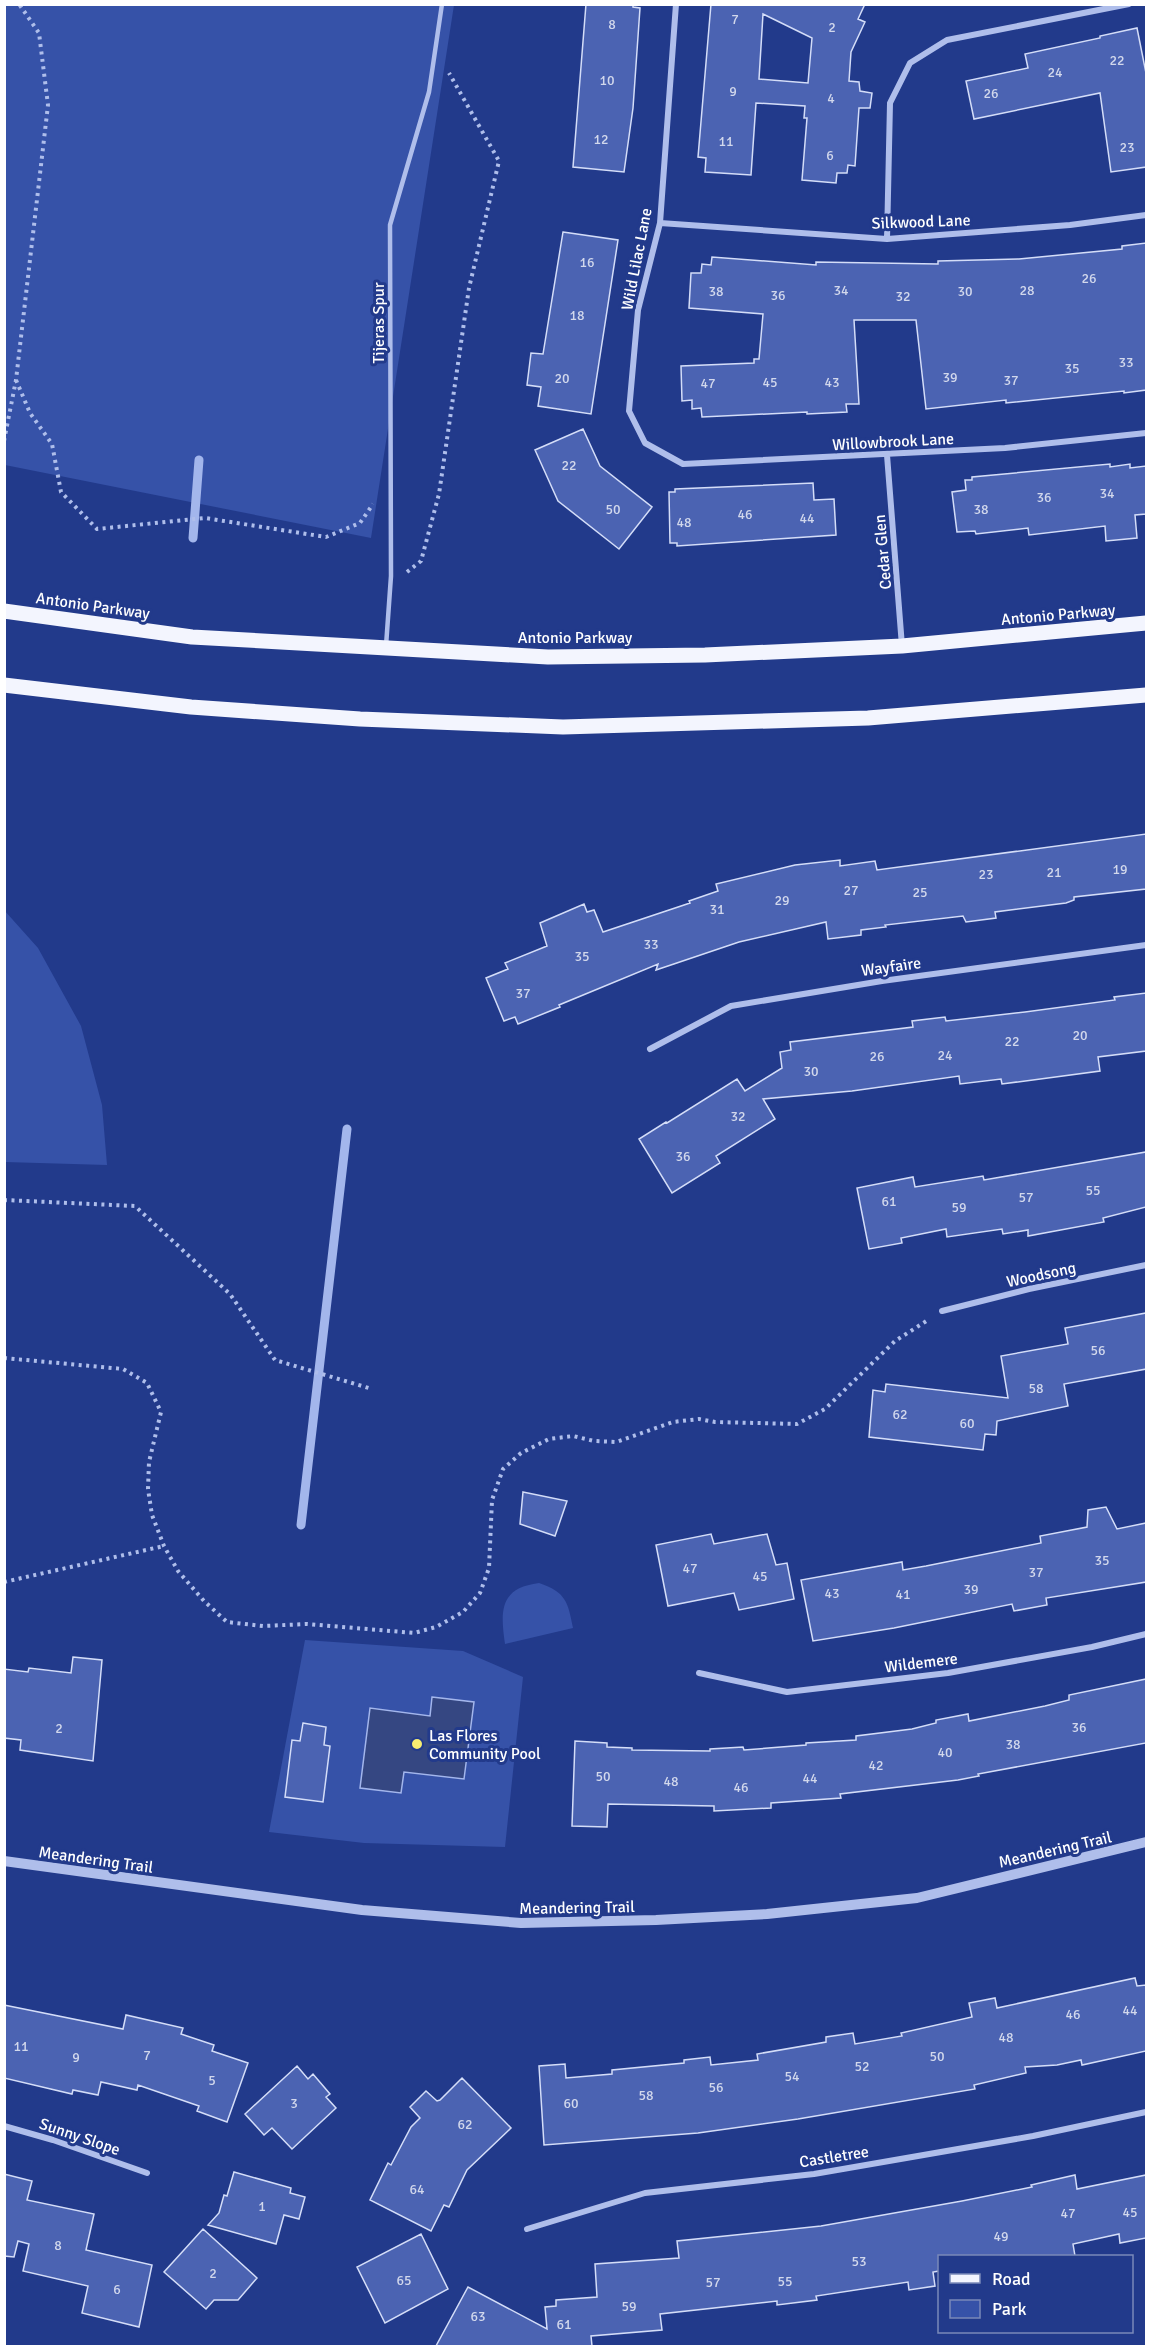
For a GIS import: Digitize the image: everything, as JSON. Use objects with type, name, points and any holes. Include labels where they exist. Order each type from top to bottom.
[{"type":"main road","name":"Antonio Parkway","points":[[4,611],[192,637],[548,657],[705,655],[902,646],[1146,623]]},
{"type":"main road","points":[[4,685],[203,708],[370,720],[563,727],[868,718],[1146,695]]},
{"type":"street","name":"Wild Lilac Lane","points":[[645,443],[629,411],[638,310],[660,223],[676,4]]},
{"type":"street","points":[[887,238],[890,103],[910,63],[947,40],[1129,4]]},
{"type":"street","name":"Silkwood Lane","points":[[660,223],[887,238],[1070,225],[1146,215]]},
{"type":"street","name":"Willowbrook Lane","points":[[645,443],[683,464],[1005,448],[1146,433]]},
{"type":"street","name":"Cedar Glen","points":[[887,455],[902,646]]},
{"type":"street","name":"Wayfaire","points":[[650,1049],[730,1006],[882,981],[1146,945]]},
{"type":"street","name":"Woodsong","points":[[942,1311],[1029,1289],[1146,1265]]},
{"type":"street","name":"Wildemere","points":[[699,1673],[787,1692],[948,1673],[1092,1647],[1146,1634]]},
{"type":"street","name":"Meandering Trail","points":[[4,1861],[362,1910],[532,1923],[767,1914],[917,1898],[1146,1842]]},
{"type":"street","name":"Castletree","points":[[527,2229],[645,2193],[814,2174],[1033,2136],[1146,2112]]},
{"type":"street","name":"Sunny Slope","points":[[4,2126],[53,2140],[147,2173]]},
{"type":"lane","name":"Tijeras Spur","points":[[386,647],[390,586],[390,225],[429,92],[442,4]]},
{"type":"path","points":[[4,441],[16,380],[48,105],[39,33],[19,4]]},
{"type":"path","points":[[390,586],[421,561],[439,494],[469,288],[499,161],[435,49]]},
{"type":"path","points":[[16,380],[30,413],[52,444],[61,492],[98,528],[205,518],[326,537],[360,523],[390,479]]},
{"type":"path","points":[[4,1200],[135,1206],[230,1294],[275,1360],[372,1389]]},
{"type":"path","points":[[4,1358],[123,1369],[147,1383],[160,1412],[149,1462],[148,1488],[152,1515],[164,1546],[178,1571],[227,1622],[263,1626],[307,1624],[414,1633],[436,1627],[463,1612],[480,1593],[489,1568],[492,1500],[503,1468],[521,1453],[549,1439],[573,1436],[594,1441],[615,1442],[673,1422],[699,1419],[715,1422],[797,1424],[825,1409],[895,1341],[942,1311]]},
{"type":"path","points":[[4,1582],[164,1546]]},
{"type":"green space","points":[[4,5],[454,5],[371,538],[5,465]]},
{"type":"green space","points":[[4,910],[38,948],[81,1026],[102,1105],[107,1165],[5,1162]]},
{"type":"green space","points":[[539,1583],[555,1590],[564,1599],[573,1628],[505,1644],[503,1611],[506,1603],[517,1590]]},
{"type":"green space","points":[[305,1640],[463,1651],[523,1677],[505,1847],[364,1843],[269,1832]]},
{"type":"shaded area","name":"Las Flores Community Pool","points":[[432,1697],[474,1702],[464,1779],[404,1772],[401,1793],[360,1788],[370,1708],[430,1716]]},
{"type":"building","points":[[586,4],[633,4],[633,7],[640,8],[633,108],[624,172],[573,167]]},
{"type":"building","points":[[711,4],[865,4],[858,19],[865,22],[851,52],[849,81],[859,82],[860,91],[872,93],[870,108],[859,108],[855,166],[848,165],[847,173],[837,173],[836,183],[802,180],[807,118],[804,118],[805,106],[756,103],[751,175],[705,172],[706,158],[698,157]],"holes":[[[763,14],[812,38],[808,83],[759,79]]]},
{"type":"building","points":[[1137,28],[1146,73],[1146,167],[1111,172],[1100,93],[974,119],[966,81],[1028,68],[1025,54]]},
{"type":"building","points":[[563,232],[618,240],[591,414],[538,406],[541,387],[527,385],[531,353],[543,354]]},
{"type":"building","points":[[1146,243],[1146,390],[1006,403],[1006,400],[926,409],[916,320],[854,320],[859,404],[846,404],[847,412],[702,417],[701,408],[692,409],[692,400],[682,401],[681,366],[754,363],[754,359],[759,359],[763,314],[689,308],[691,273],[701,273],[702,264],[711,265],[712,257],[816,265],[816,262],[938,264],[938,261],[1019,259],[1122,249],[1122,246]]},
{"type":"building","points":[[583,429],[600,466],[652,507],[619,549],[558,501],[535,450]]},
{"type":"building","points":[[1110,464],[1110,467],[1130,464],[1130,468],[1146,466],[1146,514],[1135,515],[1137,538],[1106,541],[1105,526],[1029,535],[1028,528],[976,534],[975,531],[957,532],[952,492],[966,490],[965,480],[972,480],[972,477]]},
{"type":"building","points":[[813,483],[814,500],[834,499],[836,535],[677,546],[677,543],[670,543],[669,492],[675,492],[675,489]]},
{"type":"building","points":[[1146,834],[1146,889],[1074,897],[1074,900],[1066,903],[995,912],[996,918],[966,922],[963,916],[885,925],[886,927],[861,930],[861,935],[828,939],[826,922],[739,942],[656,970],[658,964],[518,1024],[515,1017],[504,1021],[486,978],[508,969],[505,963],[547,946],[540,923],[584,904],[587,912],[594,910],[603,932],[690,903],[689,901],[718,891],[716,884],[795,865],[840,860],[840,866],[875,861],[877,870]]},
{"type":"building","points":[[1146,993],[1146,1051],[1098,1057],[1100,1071],[1002,1084],[1001,1079],[960,1084],[959,1076],[852,1091],[763,1099],[775,1119],[716,1156],[720,1163],[672,1193],[639,1139],[737,1079],[745,1091],[782,1068],[780,1052],[791,1050],[790,1042],[913,1027],[912,1021],[945,1017],[946,1021],[1025,1012],[1115,1000],[1114,997]]},
{"type":"building","points":[[1146,1152],[1146,1207],[1103,1218],[1104,1222],[1028,1236],[1028,1230],[1003,1234],[1002,1229],[947,1237],[946,1229],[901,1238],[902,1243],[869,1249],[857,1188],[913,1177],[915,1187],[983,1176],[984,1180]]},
{"type":"building","points":[[1146,1313],[1146,1369],[1064,1384],[1068,1406],[997,1421],[996,1435],[985,1434],[983,1450],[869,1437],[873,1390],[885,1392],[886,1384],[1008,1398],[1001,1356],[1068,1344],[1065,1328]]},
{"type":"building","points":[[523,1492],[567,1501],[555,1536],[520,1524]]},
{"type":"building","points":[[1106,1507],[1117,1529],[1146,1523],[1146,1582],[1046,1598],[1047,1605],[1014,1611],[1012,1604],[894,1628],[813,1641],[801,1580],[902,1562],[903,1570],[1041,1543],[1040,1536],[1087,1527],[1088,1510]]},
{"type":"building","points":[[711,1534],[714,1544],[767,1534],[776,1565],[787,1563],[794,1599],[739,1610],[734,1593],[668,1606],[656,1545]]},
{"type":"building","points":[[73,1657],[102,1660],[93,1761],[20,1750],[21,1740],[4,1738],[4,1669],[28,1672],[29,1668],[71,1673]]},
{"type":"building","points":[[1146,1679],[1146,1743],[978,1774],[979,1776],[958,1780],[840,1794],[841,1798],[771,1803],[771,1808],[714,1811],[714,1806],[608,1804],[607,1827],[572,1826],[575,1741],[607,1743],[607,1747],[632,1748],[632,1750],[710,1751],[710,1749],[743,1747],[744,1750],[856,1740],[856,1736],[912,1729],[936,1723],[936,1720],[968,1714],[969,1721],[1045,1706],[1069,1700],[1069,1695]]},
{"type":"building","points":[[303,1723],[326,1727],[324,1745],[330,1746],[323,1802],[285,1797],[292,1740],[300,1741]]},
{"type":"building","points":[[1135,1978],[1137,1986],[1146,1985],[1146,2051],[1082,2065],[1081,2060],[1057,2065],[1025,2067],[1026,2073],[974,2085],[975,2089],[798,2119],[698,2133],[544,2145],[539,2066],[565,2064],[566,2078],[612,2074],[612,2070],[684,2063],[684,2060],[710,2057],[711,2065],[758,2060],[757,2054],[826,2042],[826,2037],[853,2033],[855,2044],[902,2036],[901,2033],[972,2017],[969,2003],[995,1998],[997,2008]]},
{"type":"building","points":[[4,2005],[123,2029],[126,2015],[183,2028],[181,2034],[214,2045],[212,2051],[248,2063],[227,2122],[197,2111],[199,2106],[138,2085],[137,2090],[101,2082],[98,2095],[73,2090],[72,2094],[4,2078]]},
{"type":"building","points":[[297,2066],[308,2079],[313,2074],[330,2094],[326,2097],[336,2108],[292,2149],[272,2128],[264,2135],[245,2114]]},
{"type":"building","points":[[462,2078],[511,2128],[467,2170],[449,2207],[444,2205],[431,2231],[370,2200],[388,2163],[391,2165],[411,2127],[420,2118],[410,2107],[426,2091],[437,2101],[440,2100]]},
{"type":"building","points":[[234,2172],[291,2188],[290,2193],[305,2197],[299,2219],[284,2215],[276,2244],[208,2225],[219,2213]]},
{"type":"building","points":[[4,2174],[32,2181],[27,2200],[94,2214],[86,2250],[152,2265],[139,2327],[82,2313],[88,2286],[23,2271],[29,2244],[18,2241],[14,2257],[4,2256]]},
{"type":"building","points":[[1075,2175],[1077,2189],[1146,2175],[1146,2238],[1120,2243],[1119,2234],[1073,2244],[1075,2255],[938,2255],[938,2271],[933,2272],[935,2286],[909,2290],[908,2282],[816,2296],[817,2300],[777,2305],[777,2301],[660,2314],[662,2330],[591,2336],[592,2346],[436,2346],[468,2287],[547,2329],[545,2307],[556,2306],[556,2300],[597,2297],[595,2264],[679,2258],[677,2241],[821,2226],[962,2201],[1032,2187],[1031,2185]]},
{"type":"building","points":[[203,2229],[257,2278],[238,2300],[214,2300],[206,2309],[164,2272]]},
{"type":"building","points":[[421,2234],[448,2289],[385,2323],[357,2267]]},
{"type":"waterway","points":[[193,538],[199,460]]},
{"type":"waterway","points":[[301,1525],[347,1129]]},
{"type":"place","name":"Las Flores Community Pool","points":[[417,1744]]}]
